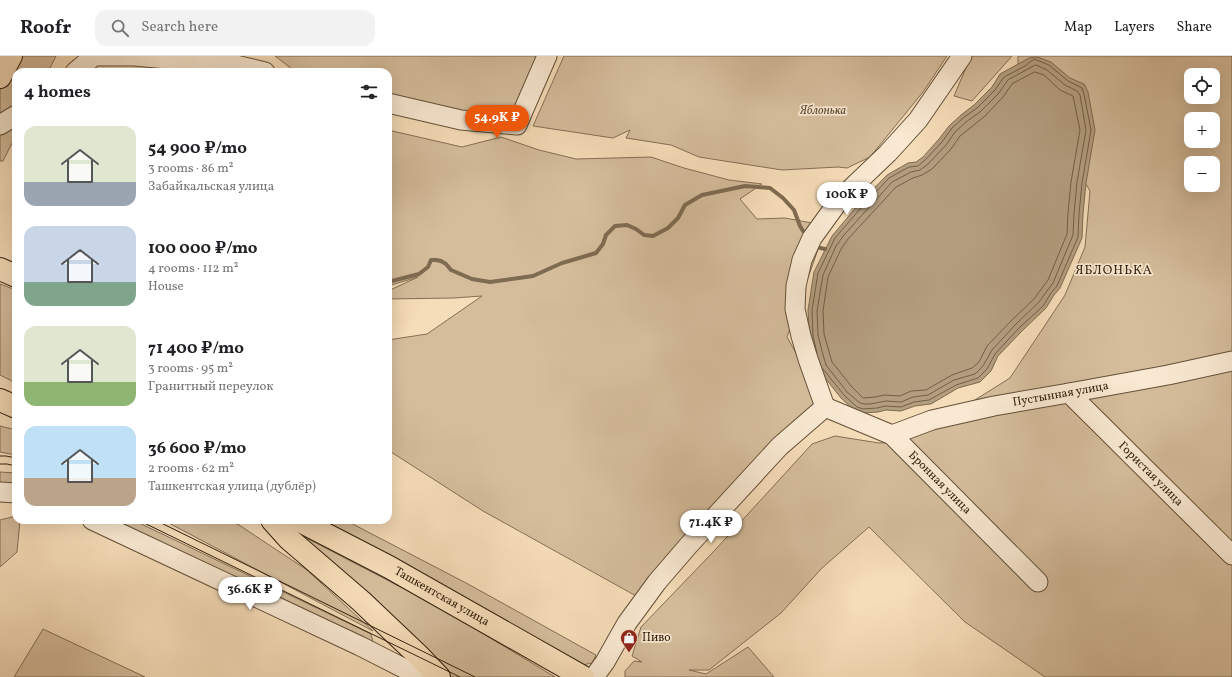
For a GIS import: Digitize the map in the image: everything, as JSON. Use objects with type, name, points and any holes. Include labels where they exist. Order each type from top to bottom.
[{"type":"main road","points":[[0,77],[11,56]]},
{"type":"main road","points":[[0,269],[12,274]]},
{"type":"main road","points":[[0,400],[12,405]]},
{"type":"main road","points":[[0,418],[12,420]]},
{"type":"main road","points":[[276,524],[289,539],[361,601],[439,677]]},
{"type":"main road","name":"Ташкентская улица","points":[[306,524],[389,567],[583,677]]},
{"type":"street","points":[[80,68],[94,56],[134,56],[179,60],[219,61],[248,68]]},
{"type":"street","points":[[392,104],[461,120],[517,125],[547,56]]},
{"type":"street","points":[[594,677],[605,662],[627,623],[657,582],[780,446],[825,407],[808,359],[794,309],[796,286],[802,260],[812,238],[841,198],[888,153],[918,120],[962,56]]},
{"type":"street","points":[[0,125],[12,118]]},
{"type":"street","name":"Пустынная улица","points":[[892,435],[932,420],[994,406],[1069,394],[1232,361]]},
{"type":"street","name":"Гористая улица","points":[[1069,394],[1232,555]]},
{"type":"street","name":"Бронная улица","points":[[825,407],[892,435],[1038,582]]},
{"type":"street","points":[[101,524],[353,642],[421,677]]},
{"type":"green space","points":[[16,56],[56,56],[50,68],[12,68],[12,115],[0,121],[0,88],[10,71]]},
{"type":"green space","points":[[275,56],[540,56],[511,125],[392,98],[392,68],[291,68]]},
{"type":"green space","name":"Яблонька","points":[[564,56],[947,56],[923,92],[870,157],[847,168],[838,167],[782,170],[699,157],[671,145],[626,138],[630,130],[613,138],[533,126]]},
{"type":"green space","points":[[971,56],[1012,56],[972,101],[954,96]]},
{"type":"green space","points":[[1018,56],[1232,56],[1232,677],[1045,677],[965,622],[869,527],[822,568],[781,613],[709,670],[689,670],[706,674],[748,647],[774,677],[625,677],[625,671],[634,661],[642,662],[632,656],[641,627],[715,550],[812,444],[835,436],[879,443],[902,442],[927,430],[1010,378],[1065,295],[1085,247],[1090,191],[1074,164],[1018,131]]},
{"type":"green space","points":[[12,125],[12,143],[3,161],[0,161],[0,132]]},
{"type":"green space","points":[[392,131],[462,147],[501,137],[539,150],[576,159],[651,157],[684,168],[729,180],[762,184],[740,199],[757,219],[785,218],[812,223],[820,244],[787,337],[813,384],[815,409],[638,597],[483,511],[392,453],[392,339],[427,334],[482,296],[392,299],[392,289],[418,277],[392,285]]},
{"type":"green space","points":[[0,284],[12,288],[12,381],[0,375]]},
{"type":"green space","points":[[0,426],[12,429],[12,454],[0,452]]},
{"type":"green space","points":[[0,472],[12,473],[12,485],[0,485]]},
{"type":"green space","points":[[12,517],[12,524],[20,524],[17,552],[0,567],[0,520]]},
{"type":"green space","points":[[122,524],[141,524],[371,634],[373,642]]},
{"type":"green space","points":[[171,524],[239,525],[307,570],[373,631]]},
{"type":"green space","points":[[331,524],[353,524],[468,584],[596,655],[592,663],[577,666]]},
{"type":"green space","points":[[289,529],[439,607],[555,677],[450,677],[352,582]]},
{"type":"green space","points":[[43,629],[145,677],[14,677]]},
{"type":"water","points":[[1037,57],[1051,62],[1070,78],[1084,84],[1088,92],[1095,130],[1086,183],[1082,238],[1060,288],[1046,308],[998,356],[991,371],[980,382],[958,388],[931,404],[915,406],[901,411],[886,410],[863,413],[855,411],[841,398],[818,369],[809,328],[808,310],[814,272],[832,236],[858,205],[887,175],[908,163],[916,162],[923,157],[949,126],[974,105],[992,87],[1000,74],[1029,58]]},
{"type":"waterway","points":[[392,281],[419,274],[428,267],[431,260],[441,261],[451,270],[472,279],[490,282],[533,276],[562,263],[596,253],[603,244],[606,235],[615,226],[627,225],[644,235],[653,236],[668,228],[678,218],[685,205],[702,195],[745,186],[770,188],[783,198],[794,210],[803,231]]},
{"type":"waterway","points":[[816,247],[825,249]]},
{"type":"tram line","points":[[0,456],[12,457]]},
{"type":"tram line","points":[[0,464],[12,465]]},
{"type":"tram line","points":[[146,524],[460,677]]},
{"type":"tram line","points":[[163,524],[475,677]]},
{"type":"place","name":"Пиво","points":[[629,653]]},
{"type":"district","name":"ЯБЛОНЬКА","points":[[1114,271]]}]
